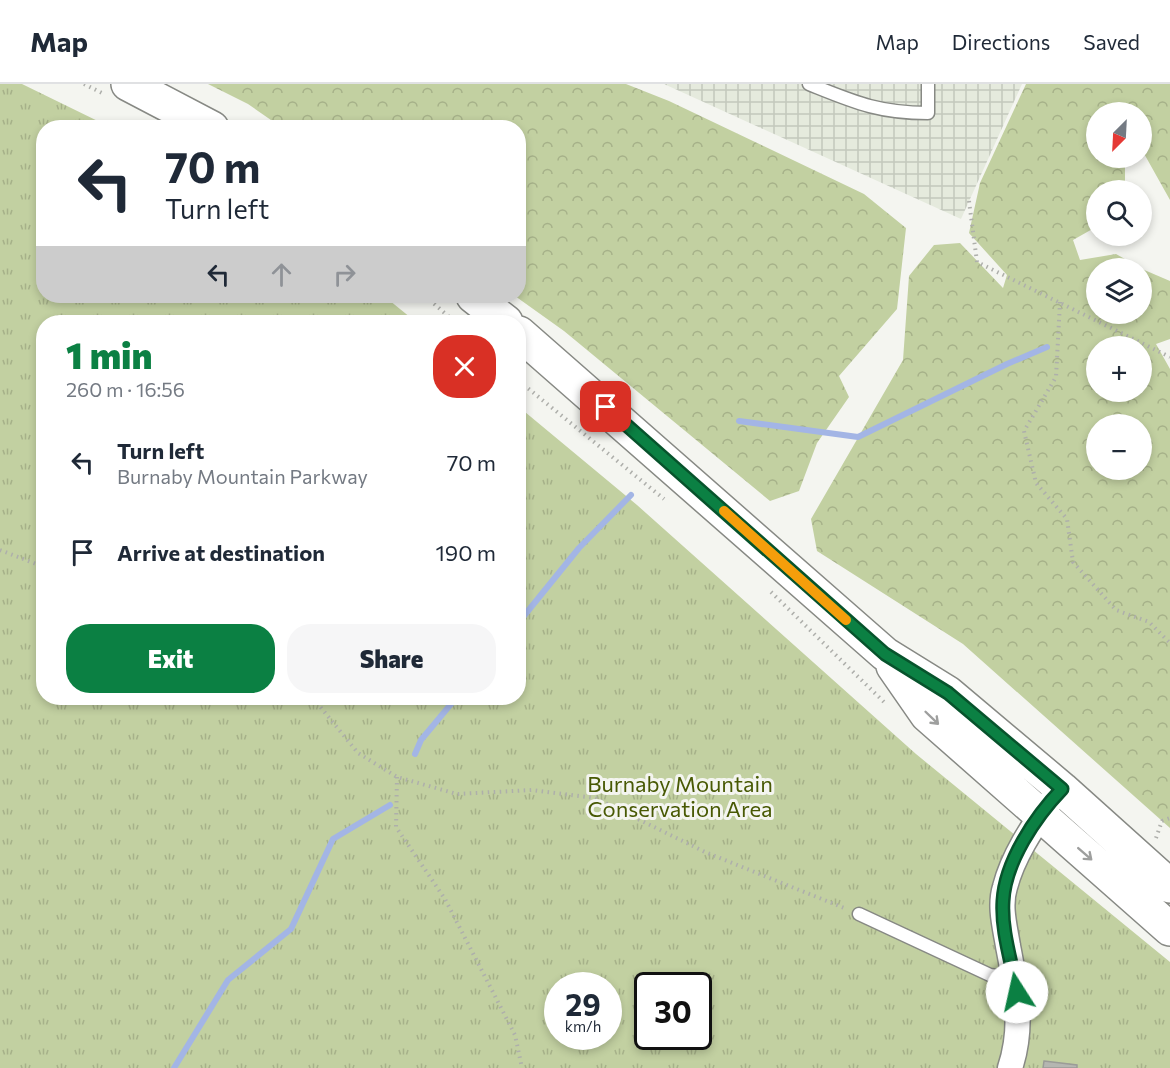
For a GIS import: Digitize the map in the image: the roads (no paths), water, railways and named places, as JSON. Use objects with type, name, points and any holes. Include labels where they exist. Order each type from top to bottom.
[{"type":"main road","points":[[128,84],[197,120]]},
{"type":"main road","points":[[481,303],[497,315]]},
{"type":"main road","points":[[526,339],[885,654],[948,693],[1062,789],[1170,886]]},
{"type":"main road","points":[[885,654],[927,715],[1170,929]]},
{"type":"street","points":[[1010,1068],[1019,1025],[1014,978],[1004,926],[1004,887],[1025,840],[1062,789]]},
{"type":"lane","points":[[809,84],[860,105],[893,113],[928,113],[928,84]]},
{"type":"lane","points":[[859,914],[990,975],[1014,978]]},
{"type":"waterway","points":[[739,421],[858,437],[1007,364],[1047,347]]},
{"type":"waterway","points":[[526,613],[579,548],[631,495]]},
{"type":"waterway","points":[[415,754],[421,740],[450,705]]},
{"type":"waterway","points":[[174,1068],[228,980],[291,929],[333,839],[390,805]]},
{"type":"park label","name":"Burnaby Mountain Conservation Area","points":[[680,796]]}]
